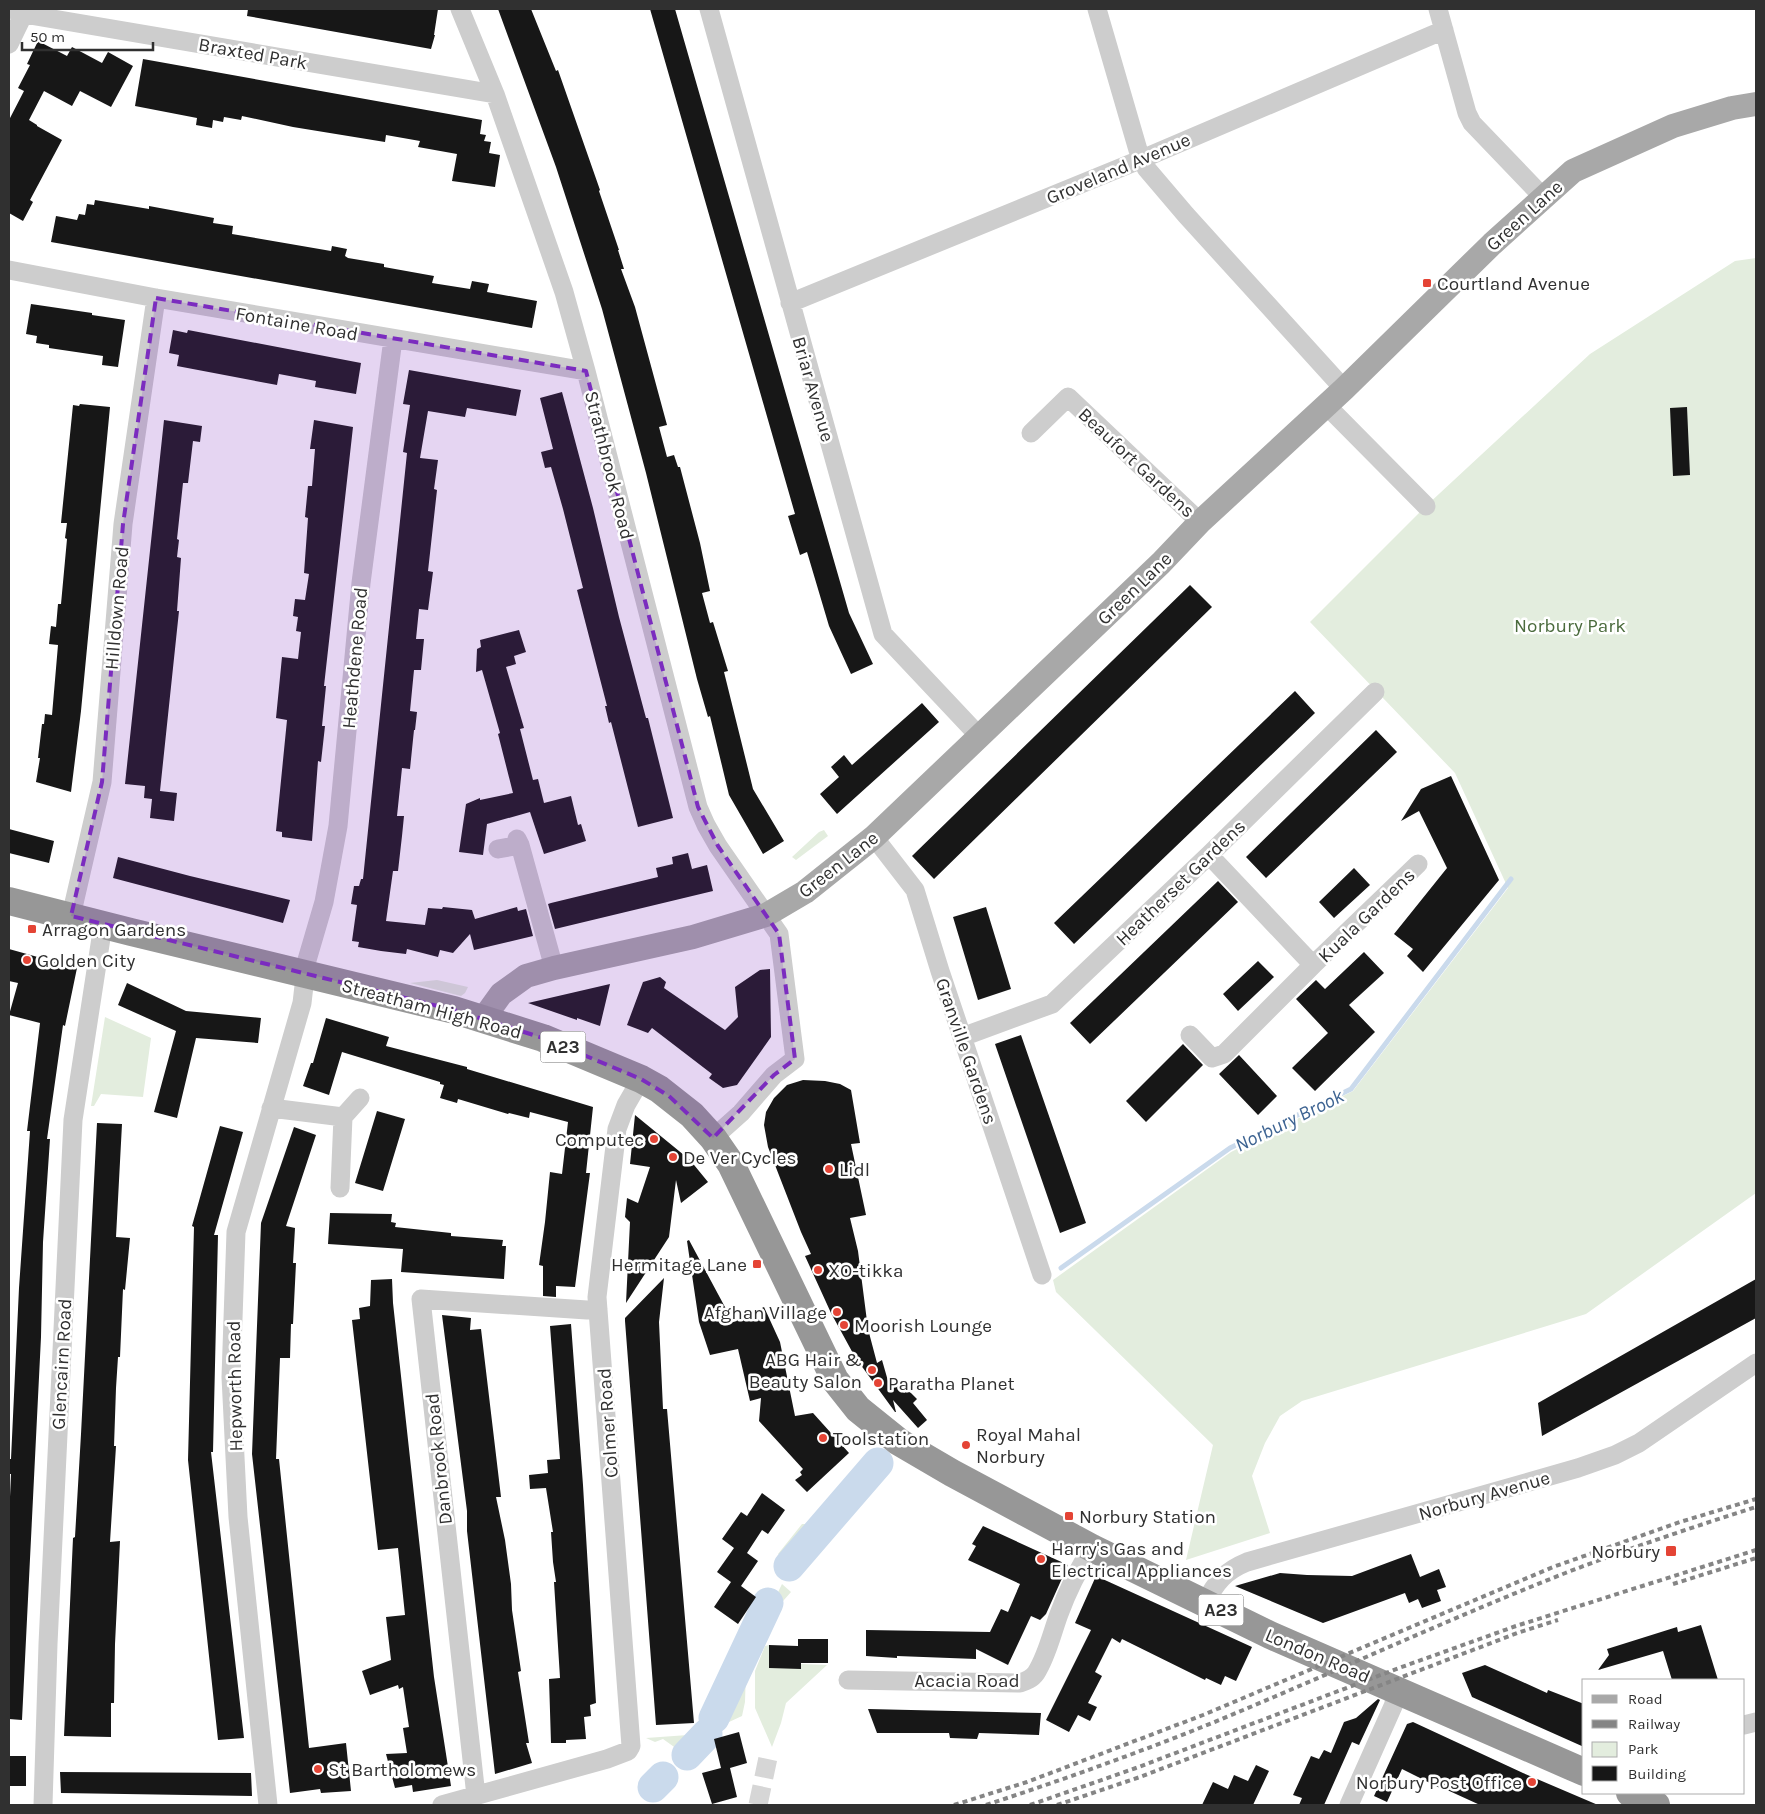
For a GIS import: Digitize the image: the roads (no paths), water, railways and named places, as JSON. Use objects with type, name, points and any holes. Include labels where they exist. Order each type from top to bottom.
[{"type":"highway","name":"Streatham High Road","points":[[9,901],[484,1019],[543,1038],[641,1079],[669,1096],[692,1115],[713,1138],[731,1164],[835,1380],[858,1409],[899,1442]]},
{"type":"highway","name":"London Road","points":[[899,1442],[1092,1548],[1270,1635],[1582,1771]]},
{"type":"main road","name":"Green Lane","points":[[484,1019],[501,994],[526,976],[554,968],[693,938],[766,915],[805,892],[874,837],[1161,563],[1200,522],[1344,389],[1492,244],[1573,171],[1673,126],[1732,108],[1756,104]]},
{"type":"street","name":"Strathbrook Road","points":[[460,9],[495,94],[564,292],[698,807],[718,846],[766,915]]},
{"type":"street","name":"Briar Avenue","points":[[709,9],[883,634],[978,736]]},
{"type":"street","points":[[1097,9],[1146,168],[1186,215],[1344,389]]},
{"type":"street","points":[[1438,9],[1467,112],[1472,122],[1543,197]]},
{"type":"street","name":"Braxted Park","points":[[21,10],[495,94]]},
{"type":"street","points":[[9,44],[21,10]]},
{"type":"street","name":"Groveland Avenue","points":[[790,303],[1142,159],[1444,30]]},
{"type":"street","name":"Fontaine Road","points":[[9,270],[156,298],[586,371]]},
{"type":"street","name":"Hilldown Road","points":[[71,916],[102,782],[123,524],[156,298]]},
{"type":"street","name":"Heathdene Road","points":[[304,975],[324,902],[338,826],[361,583],[393,339]]},
{"type":"street","name":"Beaufort Gardens","points":[[1031,433],[1068,396],[1200,522]]},
{"type":"street","points":[[1326,405],[1426,506]]},
{"type":"street","name":"Heatherset Gardens","points":[[962,1037],[1052,1004],[1209,855],[1375,692]]},
{"type":"street","name":"Granville Gardens","points":[[874,837],[915,890],[940,971],[1042,1275]]},
{"type":"street","points":[[498,850],[519,842],[554,968]]},
{"type":"street","name":"Kuala Gardens","points":[[1209,855],[1313,965]]},
{"type":"street","name":"Kuala Gardens","points":[[1190,1035],[1212,1058],[1224,1054],[1418,864]]},
{"type":"street","points":[[713,1138],[741,1113],[774,1075],[795,1060],[779,934],[766,915]]},
{"type":"street","name":"Glencairn Road","points":[[43,1805],[48,1634],[73,1120],[102,925]]},
{"type":"street","name":"Hepworth Road","points":[[268,1805],[238,1517],[231,1377],[236,1232],[305,994],[304,975]]},
{"type":"street","name":"Colmer Road","points":[[476,1796],[607,1759],[628,1751],[631,1746],[598,1296],[617,1129],[626,1105],[641,1079]]},
{"type":"street","points":[[340,1188],[343,1117],[360,1098]]},
{"type":"street","points":[[271,1108],[343,1117]]},
{"type":"street","name":"Danbrook Road","points":[[476,1796],[421,1299],[587,1310],[598,1309]]},
{"type":"street","name":"Norbury Avenue","points":[[1205,1602],[1219,1580],[1233,1568],[1247,1562],[1578,1468],[1615,1455],[1639,1443],[1756,1363]]},
{"type":"street","name":"Acacia Road","points":[[848,1680],[1020,1683],[1029,1680],[1036,1672],[1059,1613],[1081,1565],[1092,1548]]},
{"type":"street","points":[[1349,1805],[1394,1704],[1395,1688]]},
{"type":"street","points":[[442,1805],[476,1796]]},
{"type":"waterway","name":"Norbury Brook","points":[[1061,1268],[1230,1148],[1351,1089],[1511,879]]},
{"type":"waterway","points":[[789,1566],[878,1463]]},
{"type":"waterway","points":[[714,1718],[768,1603]]},
{"type":"waterway","points":[[687,1755],[707,1734]]},
{"type":"waterway","points":[[653,1787],[663,1777]]},
{"type":"tunnel","points":[[758,1805],[769,1753]]},
{"type":"railway","points":[[954,1805],[1027,1782],[1203,1715],[1553,1567],[1680,1522],[1756,1499]]},
{"type":"railway","points":[[986,1805],[1100,1766],[1212,1723],[1568,1572],[1756,1507]]},
{"type":"railway","points":[[1030,1805],[1136,1768],[1399,1668],[1516,1626],[1756,1550]]},
{"type":"railway","points":[[1673,1584],[1756,1558]]},
{"type":"railway","points":[[1057,1805],[1140,1777],[1520,1632],[1558,1620]]},
{"type":"place","name":"Courtland Avenue","points":[[1427,283]]},
{"type":"place","name":"Arragon Gardens","points":[[32,929]]},
{"type":"place","name":"Golden City","points":[[27,960]]},
{"type":"place","name":"Computec","points":[[654,1139]]},
{"type":"place","name":"De Ver Cycles","points":[[673,1157]]},
{"type":"place","name":"Lidl","points":[[829,1169]]},
{"type":"place","name":"Hermitage Lane","points":[[757,1264]]},
{"type":"place","name":"XO-tikka","points":[[818,1270]]},
{"type":"place","name":"Afghan Village","points":[[837,1312]]},
{"type":"place","name":"Moorish Lounge","points":[[844,1325]]},
{"type":"place","name":"ABG Hair & Beauty Salon","points":[[872,1370]]},
{"type":"place","name":"Paratha Planet","points":[[878,1383]]},
{"type":"place","name":"Toolstation","points":[[823,1438]]},
{"type":"place","name":"Royal Mahal Norbury","points":[[966,1445]]},
{"type":"place","name":"Norbury Station","points":[[1069,1516]]},
{"type":"place","name":"Norbury","points":[[1671,1551]]},
{"type":"place","name":"Harry's Gas and Electrical Appliances","points":[[1041,1559]]},
{"type":"place","name":"St Bartholomews","points":[[318,1769]]},
{"type":"place","name":"Norbury Post Office","points":[[1532,1782]]},
{"type":"park label","name":"Norbury Park","points":[[1570,625]]}]
